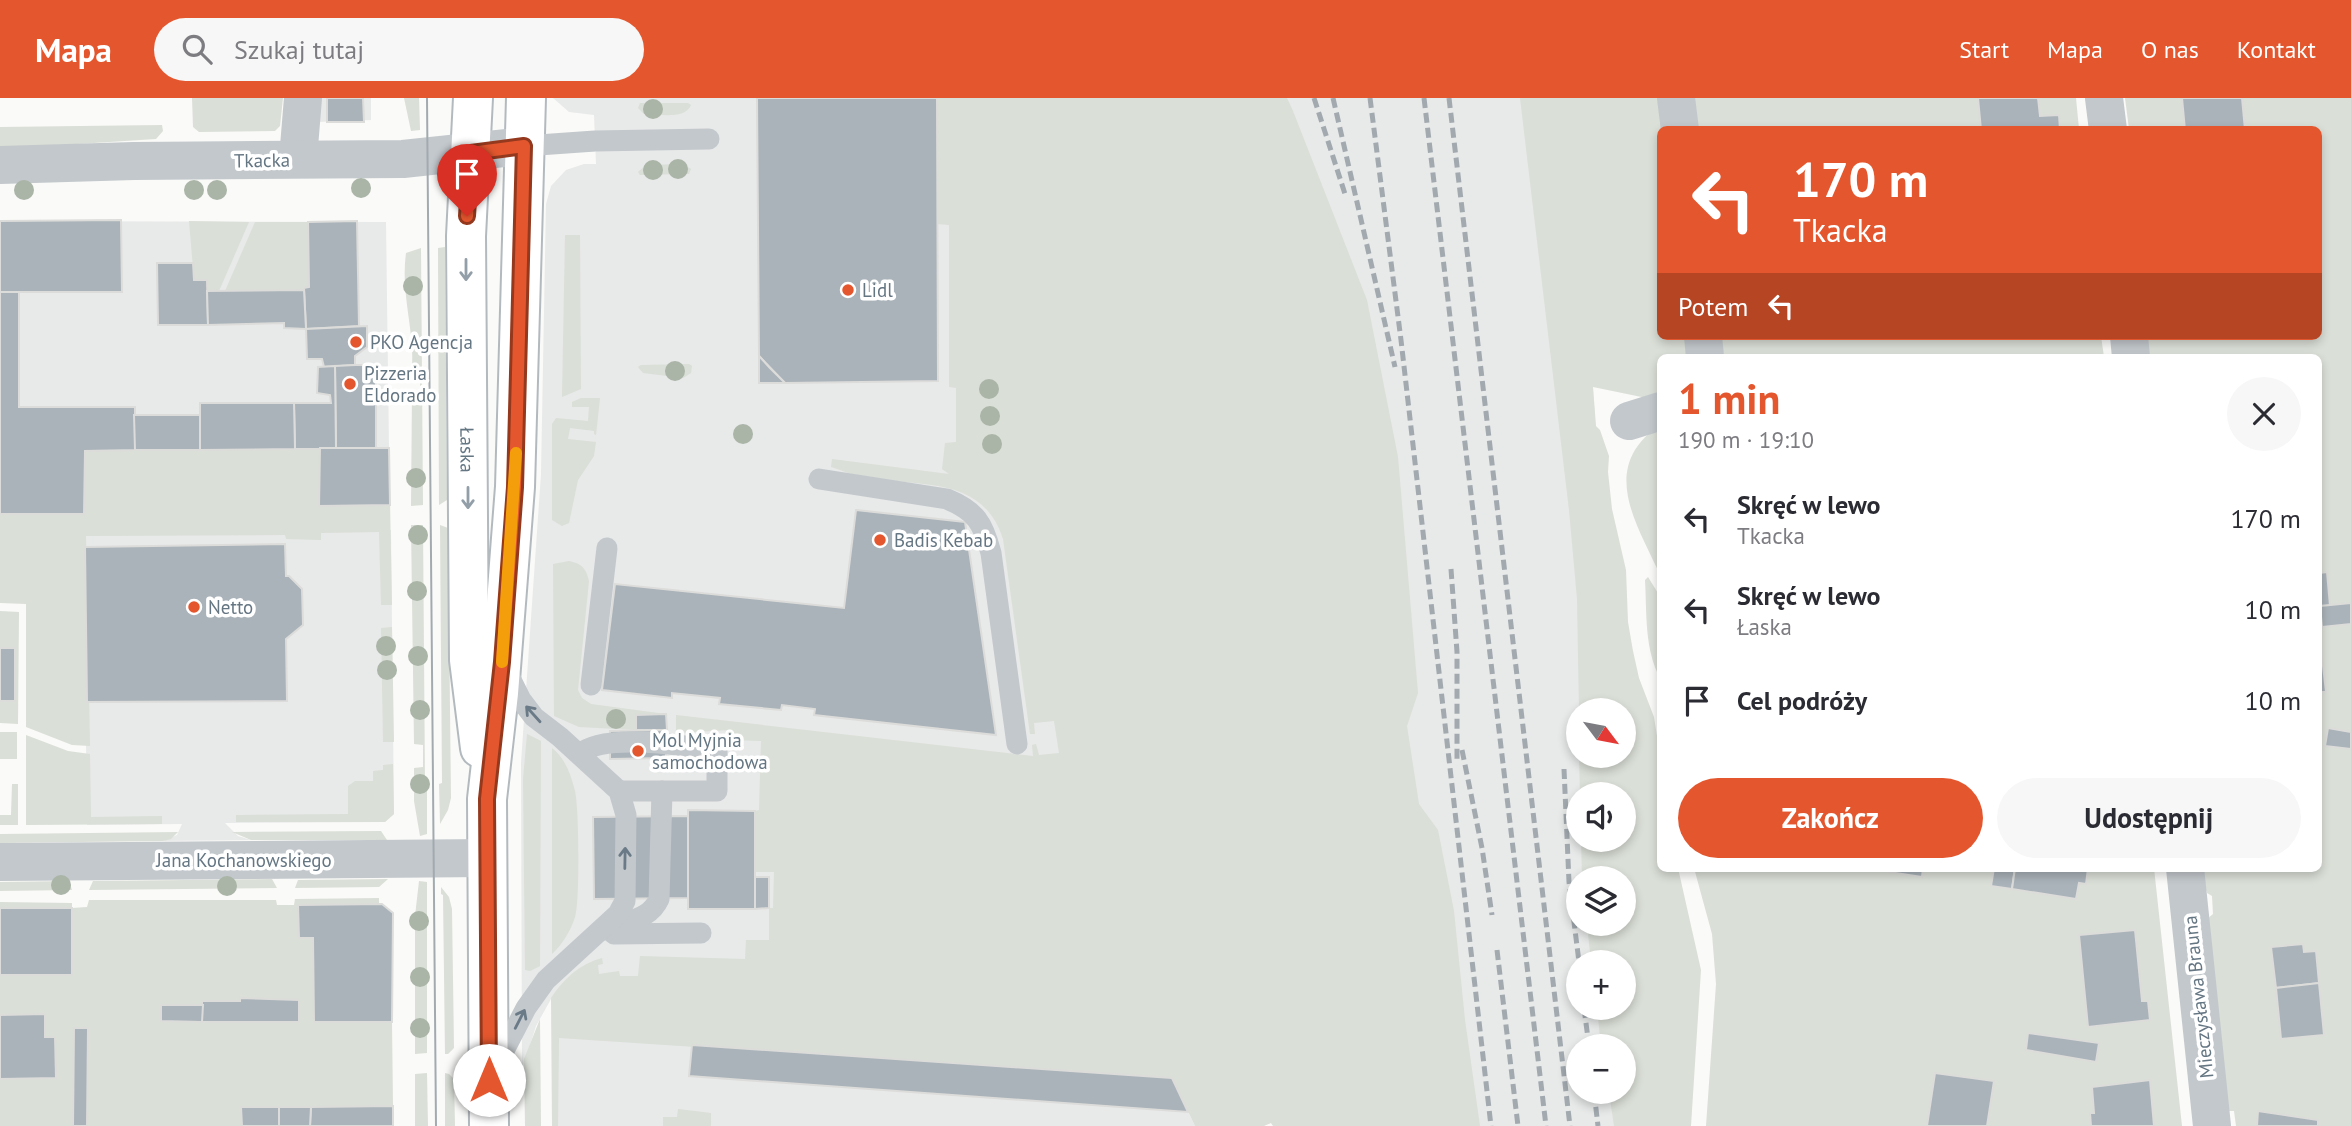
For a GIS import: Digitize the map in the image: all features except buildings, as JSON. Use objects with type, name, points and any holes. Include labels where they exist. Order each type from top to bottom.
[{"type":"main road","name":"Łaska","points":[[473,98],[466,236],[469,660],[487,799]]},
{"type":"main road","name":"Łaska","points":[[489,1126],[487,799],[502,662],[515,487],[526,98]]},
{"type":"street","points":[[298,159],[303,98]]},
{"type":"street","points":[[1676,98],[1680,126]]},
{"type":"street","points":[[2104,98],[2108,126]]},
{"type":"street","name":"Tkacka","points":[[0,165],[415,159],[524,146]]},
{"type":"street","name":"Jana Kochanowskiego","points":[[0,862],[487,858]]},
{"type":"street","name":"Mieczysława Brauna","points":[[2185,872],[2211,1126]]},
{"type":"lane","points":[[524,146],[595,141],[709,139]]},
{"type":"lane","points":[[819,479],[947,499],[962,506],[981,522],[991,553],[1017,744]]},
{"type":"lane","points":[[591,685],[607,548]]},
{"type":"lane","points":[[489,1080],[526,1008],[546,980],[618,914],[625,901],[626,815],[619,791],[580,754],[534,717],[521,700],[502,662]]},
{"type":"lane","points":[[580,754],[594,746],[610,743],[667,744],[717,750],[717,791],[619,791]]},
{"type":"lane","points":[[597,934],[643,918],[655,908],[659,899],[662,791]]},
{"type":"lane","points":[[597,934],[701,933]]},
{"type":"shaded area","points":[[192,98],[283,98],[280,126],[275,131],[199,132],[193,127]]},
{"type":"shaded area","points":[[317,98],[371,98],[371,120],[317,122]]},
{"type":"shaded area","points":[[404,98],[419,98],[420,130],[411,131]]},
{"type":"shaded area","points":[[553,98],[980,98],[1067,759],[808,1052],[1172,1078],[1195,1126],[558,1126],[558,1038],[551,999],[536,1026],[522,1070],[521,763],[541,474],[546,204],[551,186],[566,170],[584,164],[596,164],[594,115],[569,112]]},
{"type":"shaded area","points":[[937,98],[1287,98],[1367,300],[1398,457],[1418,693],[1407,726],[1419,804],[1438,830],[1454,911],[1465,1020],[1480,1126],[1273,1126],[1271,1123],[1264,1126],[1195,1126],[1172,1078],[559,1038],[558,1126],[552,1126],[551,998],[573,973],[602,958],[603,964],[598,965],[599,974],[619,971],[620,976],[638,976],[640,956],[745,959],[746,940],[769,940],[769,908],[773,908],[774,872],[755,872],[755,811],[759,810],[761,741],[730,740],[729,730],[676,733],[676,715],[1033,756],[1032,745],[1036,744],[1039,755],[1059,753],[1054,721],[1034,723],[1035,734],[1030,734],[1003,539],[993,518],[980,503],[945,487],[862,477],[831,467],[832,459],[949,474],[942,469],[945,443],[956,442],[956,388],[949,387],[949,225],[937,224]]},
{"type":"shaded area","points":[[1282,98],[1560,98],[1592,375],[1614,698],[1566,698],[1566,768],[1619,768],[1620,782],[1566,782],[1566,852],[1624,852],[1625,866],[1566,866],[1566,936],[1631,936],[1632,950],[1566,950],[1566,1020],[1636,1020],[1636,995],[1647,1126],[1454,1126]]},
{"type":"shaded area","points":[[1520,98],[1664,98],[1661,126],[1657,126],[1657,340],[1693,340],[1695,354],[1657,354],[1657,400],[1593,387],[1596,426],[1609,456],[1612,509],[1626,570],[1628,622],[1633,651],[1639,678],[1654,717],[1657,736],[1657,872],[1679,872],[1701,970],[1691,1126],[1614,1126],[1611,1104],[1636,1104],[1636,1034],[1600,1034],[1598,1020],[1636,1020],[1636,950],[1590,950],[1588,936],[1636,936],[1636,866],[1582,866],[1581,852],[1636,852],[1636,782],[1580,782],[1579,768],[1636,768],[1636,698],[1579,698],[1577,599],[1569,510]]},
{"type":"shaded area","points":[[1684,98],[2076,98],[2079,126],[1688,126]]},
{"type":"shaded area","points":[[2125,98],[2351,98],[2351,1126],[2236,1126],[2234,1111],[2224,1111],[2206,920],[2213,914],[2212,896],[2207,893],[2200,872],[2322,872],[2322,354],[2147,354],[2145,340],[2322,340],[2322,126],[2129,126]]},
{"type":"shaded area","points":[[640,103],[691,105],[683,113],[663,115],[644,114],[638,108]]},
{"type":"shaded area","points":[[162,125],[163,131],[156,139],[0,149],[0,127]]},
{"type":"shaded area","points":[[683,164],[691,169],[689,174],[640,175],[638,172],[646,165]]},
{"type":"shaded area","points":[[0,221],[386,222],[389,448],[86,451],[84,513],[391,530],[394,814],[385,822],[225,823],[238,836],[251,840],[163,841],[177,835],[182,824],[87,825],[84,578],[0,514]]},
{"type":"shaded area","points":[[189,221],[249,222],[219,291],[207,291],[194,280]]},
{"type":"shaded area","points":[[255,222],[308,222],[309,287],[304,290],[225,291]]},
{"type":"shaded area","points":[[565,235],[580,235],[581,389],[562,397]]},
{"type":"shaded area","points":[[445,247],[447,500],[439,505],[438,248]]},
{"type":"shaded area","points":[[421,248],[423,505],[411,506],[412,392],[420,391],[420,380],[412,380],[405,264],[406,253]]},
{"type":"shaded area","points":[[1715,340],[2102,340],[2104,354],[1717,354]]},
{"type":"shaded area","points":[[641,365],[692,366],[691,373],[683,378],[643,373],[638,367]]},
{"type":"shaded area","points":[[581,398],[600,398],[596,435],[594,431],[570,428],[568,439],[596,442],[594,456],[578,480],[569,523],[562,526],[552,520],[552,424],[556,418],[588,421],[589,407],[572,407],[572,402]]},
{"type":"shaded area","points":[[1657,428],[1657,568],[1628,497],[1627,478],[1631,459],[1642,441]]},
{"type":"shaded area","points":[[389,448],[392,605],[381,605],[379,532],[321,533],[321,540],[286,539],[285,535],[86,536],[90,746],[72,745],[26,727],[26,604],[0,603],[0,514],[83,514],[85,451]]},
{"type":"shaded area","points":[[411,525],[423,525],[427,834],[420,836],[414,801],[414,768],[423,767],[423,745],[414,744]]},
{"type":"shaded area","points":[[440,525],[448,528],[451,798],[440,824],[439,784],[442,783]]},
{"type":"shaded area","points":[[569,561],[583,567],[589,581],[578,690],[582,698],[591,704],[666,714],[636,715],[636,730],[579,727],[554,716],[553,564]]},
{"type":"shaded area","points":[[1648,577],[1657,592],[1657,670],[1647,631],[1645,580]]},
{"type":"shaded area","points":[[0,611],[19,612],[18,724],[0,723],[0,701],[15,701],[15,648],[0,648]]},
{"type":"shaded area","points":[[392,627],[394,742],[383,742],[381,628]]},
{"type":"shaded area","points":[[0,732],[17,732],[17,759],[0,759]]},
{"type":"shaded area","points":[[527,734],[541,741],[540,966],[530,971],[525,970],[523,779]]},
{"type":"shaded area","points":[[26,735],[68,751],[90,754],[91,817],[162,816],[162,824],[26,825]]},
{"type":"shaded area","points":[[552,748],[567,767],[575,791],[578,893],[571,927],[552,954]]},
{"type":"shaded area","points":[[393,764],[394,814],[385,822],[236,822],[236,815],[348,814],[348,786],[355,781],[373,781],[373,771],[383,770],[383,765]]},
{"type":"shaded area","points":[[12,784],[18,784],[18,825],[0,825],[0,815],[11,815]]},
{"type":"shaded area","points":[[381,831],[387,840],[251,840],[232,832]]},
{"type":"shaded area","points":[[178,832],[171,839],[163,841],[0,843],[0,834]]},
{"type":"shaded area","points":[[1695,872],[2154,872],[2182,1126],[1706,1126],[1716,984],[1712,934]]},
{"type":"shaded area","points":[[272,879],[277,888],[89,890],[93,881]]},
{"type":"shaded area","points":[[388,879],[379,887],[295,888],[298,880]]},
{"type":"shaded area","points":[[69,881],[72,890],[0,891],[0,882]]},
{"type":"shaded area","points":[[419,881],[427,882],[427,1053],[415,1054],[415,916]]},
{"type":"shaded area","points":[[441,887],[449,897],[452,909],[454,1048],[448,1054],[445,1054]]},
{"type":"shaded area","points":[[379,898],[379,904],[298,905],[299,938],[313,938],[315,1022],[392,1022],[393,1106],[242,1107],[242,1126],[87,1126],[88,1029],[75,1028],[73,1126],[0,1126],[0,1079],[56,1077],[55,1038],[45,1037],[45,1014],[0,1015],[0,975],[72,975],[0,908],[0,902],[72,903],[72,908],[87,907],[89,900],[276,900],[277,905],[294,905],[295,899]]},
{"type":"shaded area","points":[[540,1019],[541,1126],[525,1126],[524,1059]]},
{"type":"shaded area","points":[[427,1073],[428,1126],[415,1126],[415,1074]]},
{"type":"shaded area","points":[[445,1073],[454,1079],[455,1126],[445,1126]]},
{"type":"shaded area","points":[[678,1109],[711,1113],[711,1126],[663,1126],[663,1117],[677,1117]]},
{"type":"tram line","points":[[427,98],[436,1126]]},
{"type":"railway","points":[[1314,98],[1346,197]]},
{"type":"railway","points":[[1333,98],[1395,367]]},
{"type":"railway","points":[[1370,98],[1401,340],[1491,1126]]},
{"type":"railway","points":[[1424,98],[1546,1126]]},
{"type":"railway","points":[[1449,98],[1570,1126]]},
{"type":"railway","points":[[1451,569],[1457,652],[1457,762]]},
{"type":"railway","points":[[1462,750],[1482,848],[1492,915]]},
{"type":"railway","points":[[1564,769],[1569,882],[1578,950]]},
{"type":"railway","points":[[1497,950],[1518,1126]]},
{"type":"railway","points":[[1586,1020],[1587,1034]]},
{"type":"railway","points":[[1595,1104],[1598,1126]]},
{"type":"slow traffic","points":[[502,662],[516,453]]},
{"type":"place","name":"Lidl","points":[[848,290]]},
{"type":"place","name":"PKO Agencja","points":[[356,342]]},
{"type":"place","name":"Pizzeria Eldorado","points":[[350,384]]},
{"type":"place","name":"Badis Kebab","points":[[880,540]]},
{"type":"place","name":"Netto","points":[[194,607]]},
{"type":"place","name":"Mol Myjnia samochodowa","points":[[638,751]]},
{"type":"route","points":[[467,216],[471,153],[524,146],[515,487],[502,662],[487,799],[489,1080]]}]
